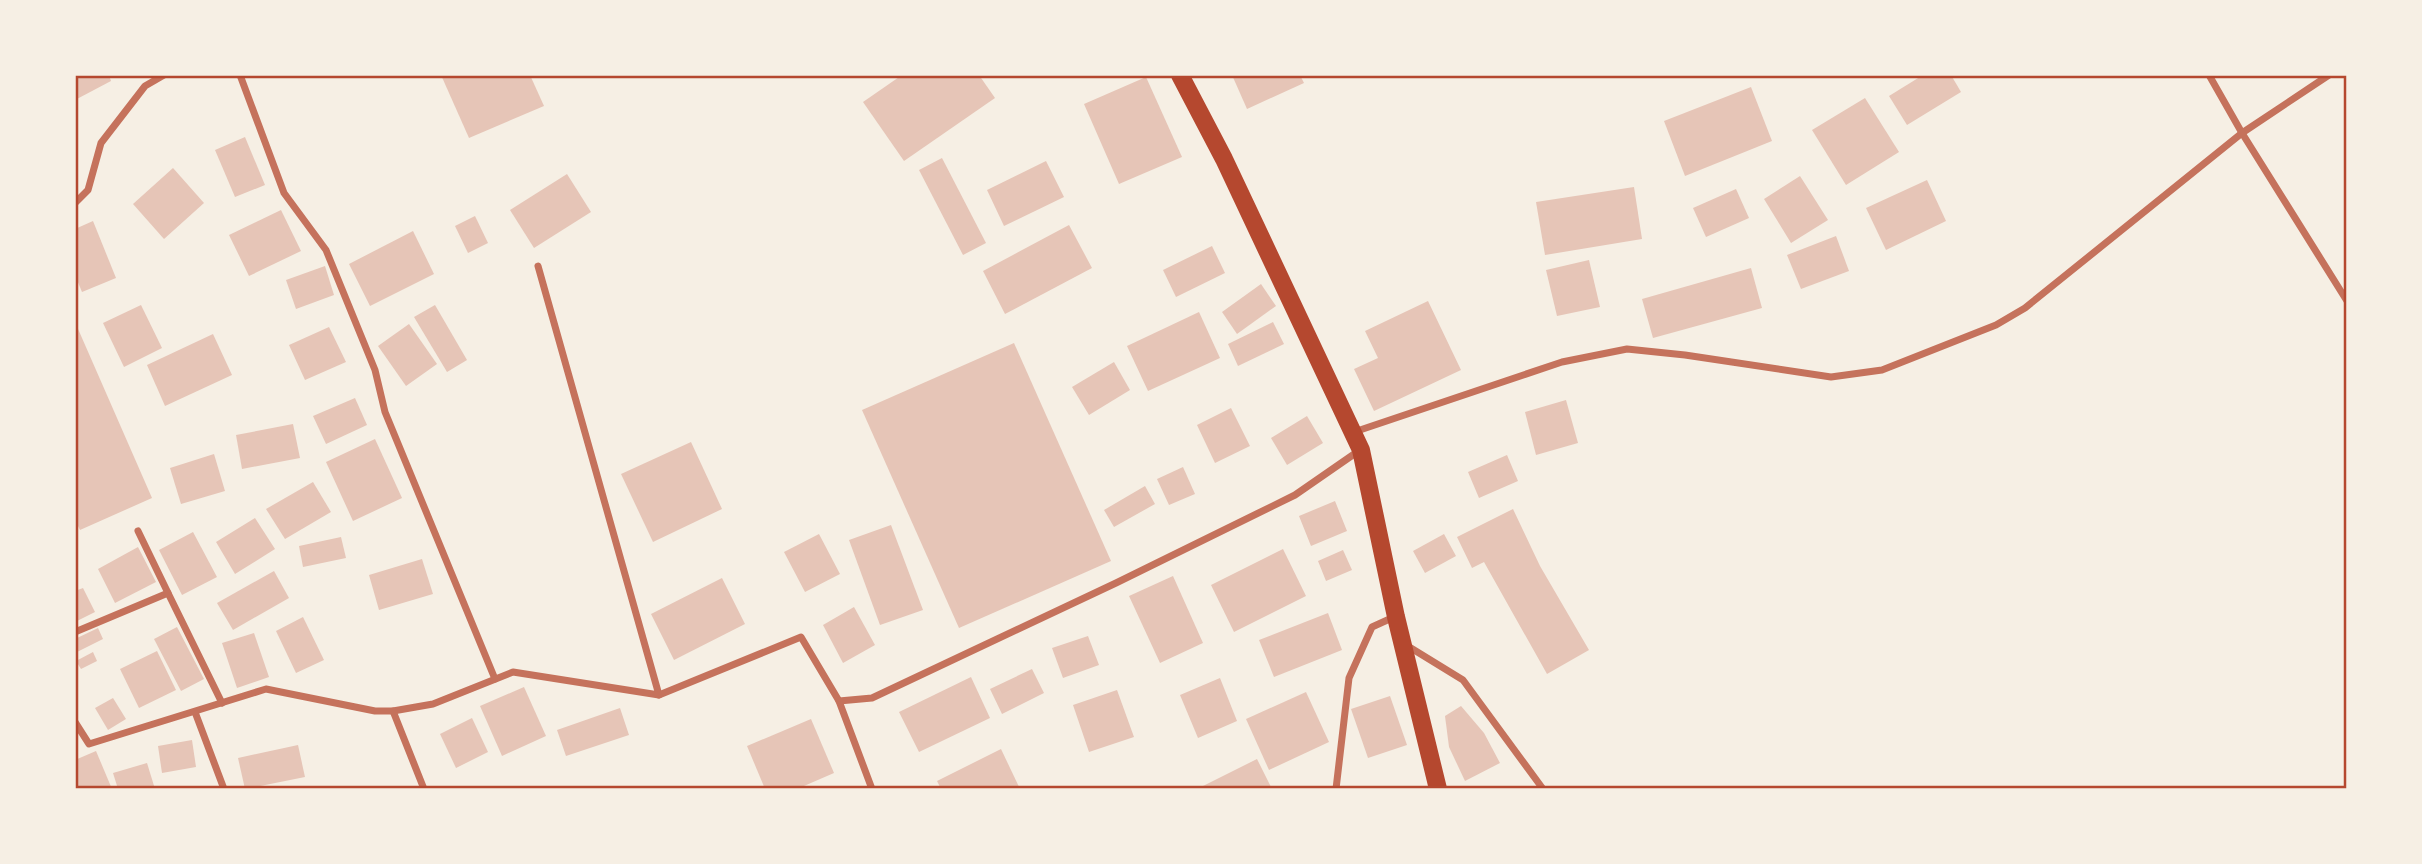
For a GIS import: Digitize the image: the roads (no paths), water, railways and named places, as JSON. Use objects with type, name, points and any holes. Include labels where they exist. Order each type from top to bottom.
[{"type":"main road","points":[[1180,75],[1224,159],[1361,450],[1395,617],[1438,789]]},
{"type":"street","points":[[75,203],[88,190],[101,143],[145,86],[164,75]]},
{"type":"street","points":[[240,75],[284,193],[326,250],[375,370],[385,412],[495,679]]},
{"type":"street","points":[[2209,75],[2347,301]]},
{"type":"street","points":[[1354,432],[1562,362],[1627,349],[1832,376],[1882,370],[1996,326],[2025,308],[2242,133],[2329,75]]},
{"type":"street","points":[[538,266],[659,695]]},
{"type":"street","points":[[839,701],[872,698],[1116,583],[1295,495],[1361,450]]},
{"type":"street","points":[[138,531],[222,703]]},
{"type":"street","points":[[75,632],[169,593]]},
{"type":"street","points":[[1336,789],[1349,678],[1372,627],[1395,617]]},
{"type":"street","points":[[75,722],[89,744],[266,689],[375,711],[393,711],[433,704],[513,672],[659,695],[801,637],[839,701],[872,789]]},
{"type":"street","points":[[1402,642],[1463,680],[1544,789]]},
{"type":"street","points":[[393,711],[424,789]]},
{"type":"street","points":[[195,712],[224,789]]}]
